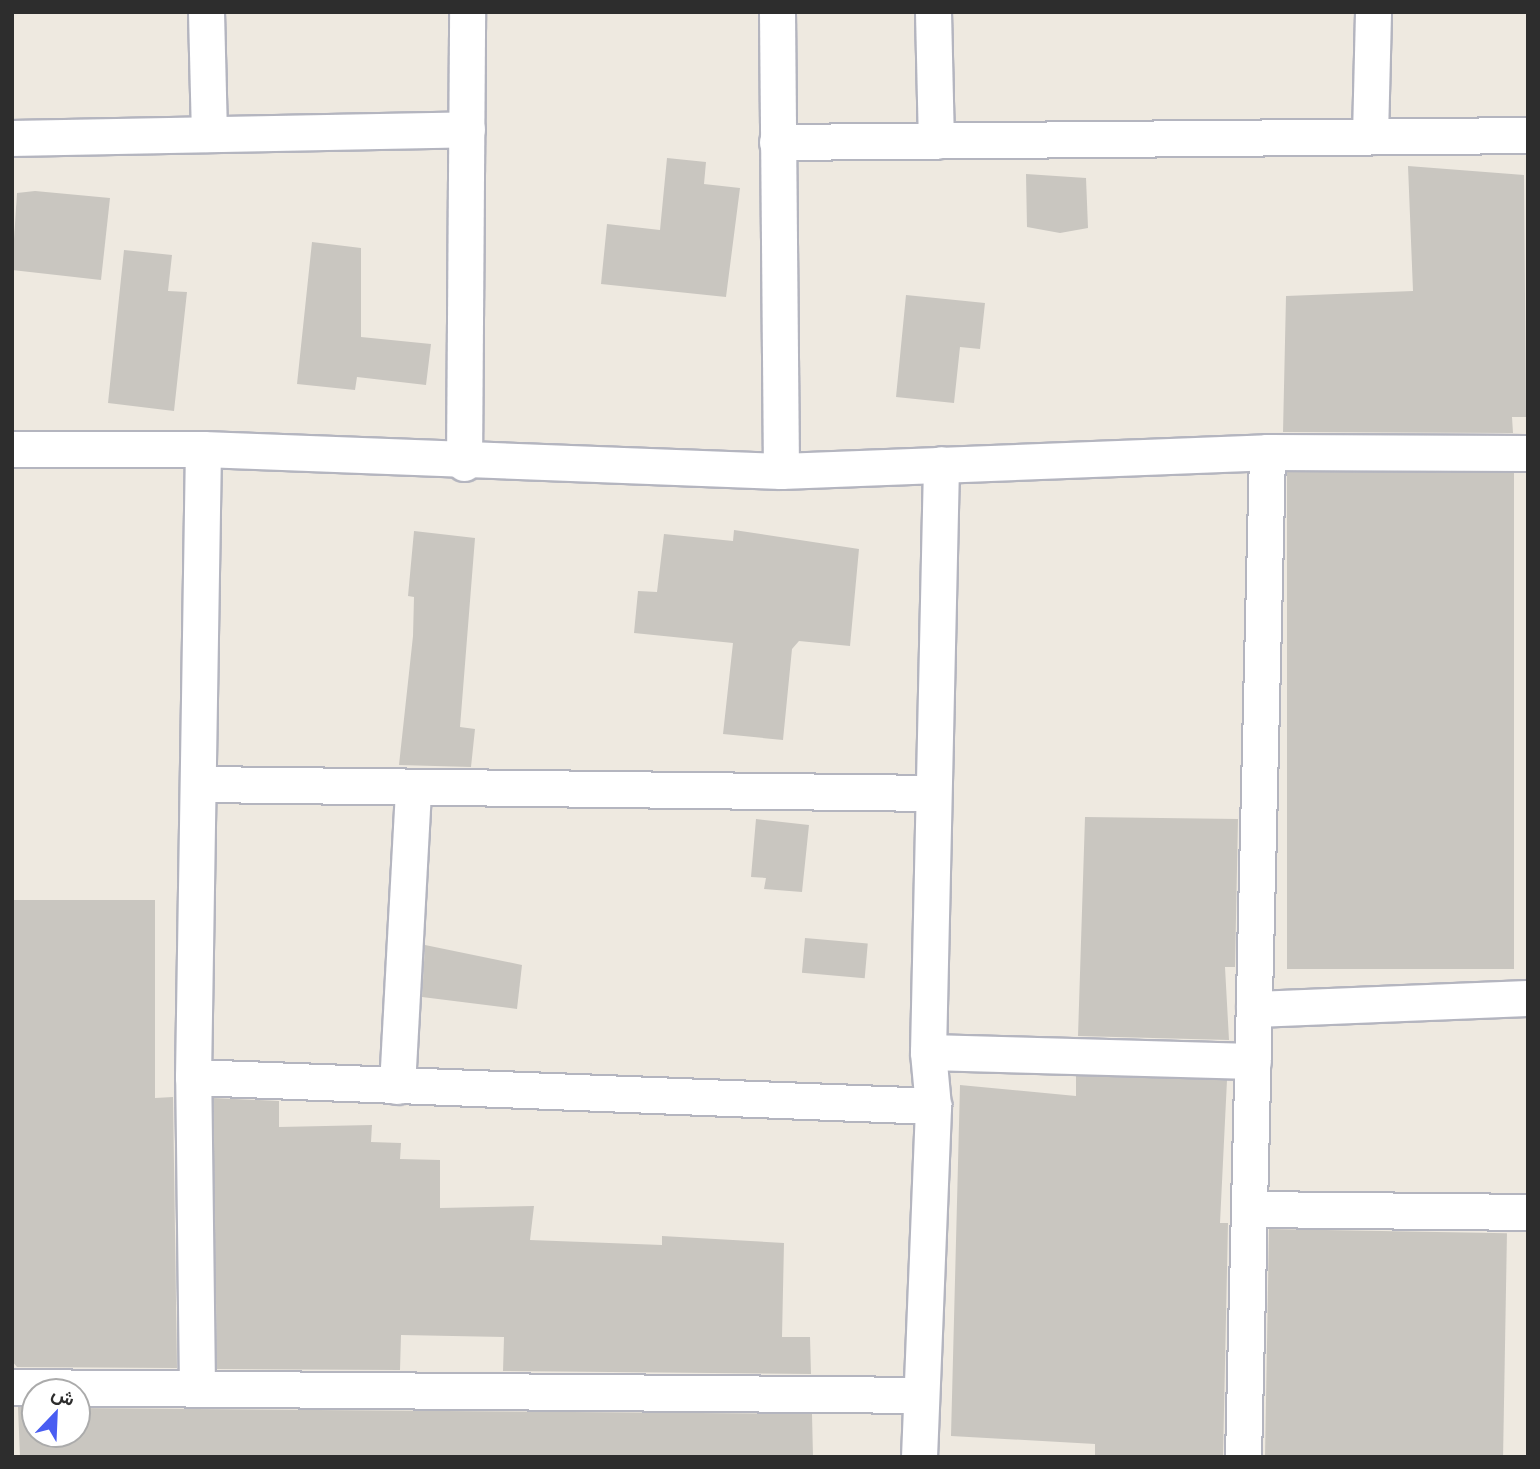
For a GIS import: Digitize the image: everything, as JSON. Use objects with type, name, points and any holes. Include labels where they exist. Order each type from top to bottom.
[{"type":"street","points":[[206,12],[209,134]]},
{"type":"street","points":[[464,463],[467,12]]},
{"type":"street","points":[[777,12],[781,471]]},
{"type":"street","points":[[933,12],[936,141]]},
{"type":"street","points":[[1370,136],[1373,12]]},
{"type":"street","points":[[12,138],[467,129]]},
{"type":"street","points":[[777,142],[1528,135]]},
{"type":"street","points":[[12,449],[203,449],[464,463],[781,471],[1267,452],[1528,453]]},
{"type":"street","points":[[197,1388],[193,1077],[203,449]]},
{"type":"street","points":[[1243,1457],[1267,452]]},
{"type":"street","points":[[919,1457],[933,1107],[928,1052],[941,464]]},
{"type":"street","points":[[199,784],[933,793]]},
{"type":"street","points":[[397,1086],[413,787]]},
{"type":"street","points":[[1254,1009],[1528,998]]},
{"type":"street","points":[[928,1052],[1253,1061]]},
{"type":"street","points":[[193,1077],[933,1107]]},
{"type":"street","points":[[1249,1209],[1528,1212]]},
{"type":"street","points":[[12,1387],[920,1395]]},
{"type":"building","points":[[667,158],[706,162],[704,184],[740,188],[726,297],[601,284],[607,224],[660,230]]},
{"type":"building","points":[[1408,166],[1524,175],[1526,417],[1512,417],[1513,433],[1283,432],[1286,296],[1413,291]]},
{"type":"building","points":[[1026,174],[1086,178],[1088,228],[1060,233],[1027,227]]},
{"type":"building","points":[[35,191],[110,198],[101,280],[12,270],[17,193]]},
{"type":"building","points":[[312,242],[361,248],[361,337],[431,344],[426,385],[357,377],[355,390],[297,384]]},
{"type":"building","points":[[124,250],[172,255],[168,291],[187,292],[174,411],[108,403]]},
{"type":"building","points":[[906,295],[985,303],[980,349],[960,347],[954,403],[896,397]]},
{"type":"building","points":[[1287,472],[1514,472],[1514,969],[1287,969]]},
{"type":"building","points":[[734,530],[859,549],[850,646],[799,641],[792,649],[783,740],[723,734],[733,643],[634,633],[638,591],[657,592],[664,534],[733,541]]},
{"type":"building","points":[[414,531],[475,538],[460,727],[475,729],[471,767],[399,765],[413,636],[414,597],[408,596]]},
{"type":"building","points":[[1085,817],[1238,819],[1235,967],[1225,967],[1229,1040],[1078,1036]]},
{"type":"building","points":[[756,819],[809,825],[802,892],[764,889],[766,878],[751,877]]},
{"type":"building","points":[[12,900],[155,900],[155,1098],[173,1097],[177,1368],[17,1367],[12,1361]]},
{"type":"building","points":[[805,938],[868,943],[865,978],[802,973]]},
{"type":"building","points":[[425,945],[522,965],[517,1009],[422,997]]},
{"type":"building","points":[[1076,1076],[1227,1080],[1220,1223],[1228,1223],[1223,1457],[1095,1457],[1095,1444],[951,1436],[960,1085],[1076,1096]]},
{"type":"building","points":[[213,1098],[279,1101],[279,1127],[372,1125],[371,1142],[401,1143],[400,1159],[440,1160],[440,1208],[534,1206],[530,1240],[662,1245],[662,1236],[784,1243],[782,1337],[810,1337],[811,1374],[503,1371],[504,1337],[401,1335],[400,1370],[217,1369]]},
{"type":"building","points":[[1269,1229],[1507,1233],[1503,1457],[1265,1457]]},
{"type":"building","points":[[18,1407],[21,1407],[21,1448],[91,1448],[91,1408],[812,1414],[813,1457],[20,1457]]}]
